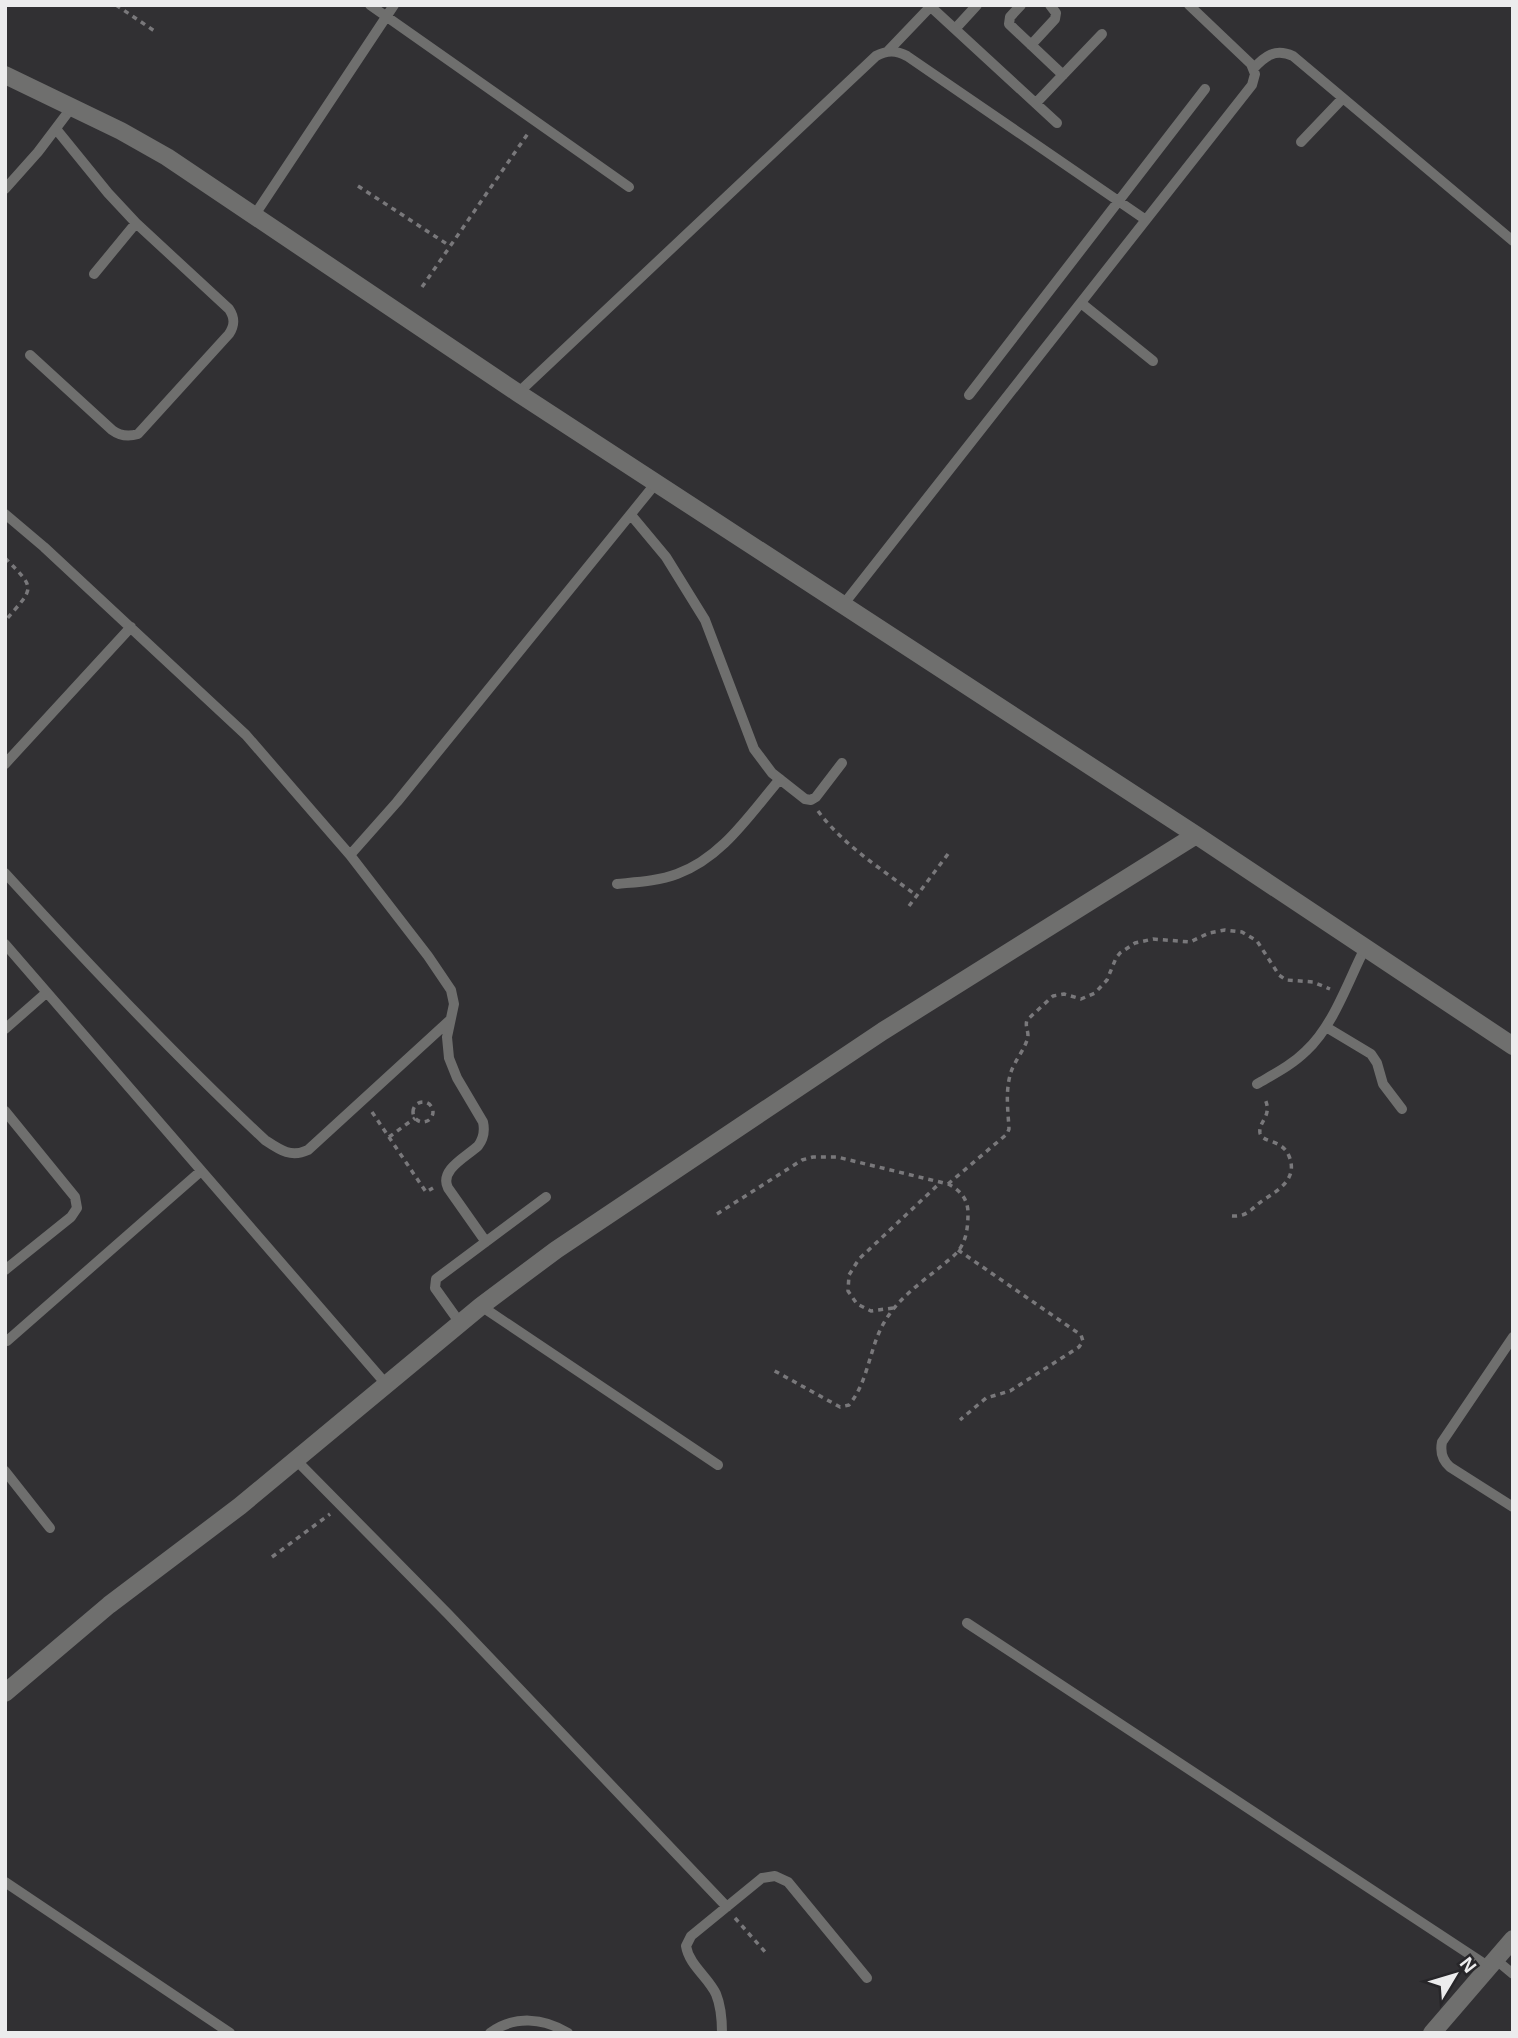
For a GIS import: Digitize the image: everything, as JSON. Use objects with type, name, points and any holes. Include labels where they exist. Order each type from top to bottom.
[{"type":"street","points":[[5,75],[144,143],[518,393],[1512,1044]]},
{"type":"street","points":[[5,1693],[109,1605],[240,1506],[460,1323],[556,1250],[883,1031],[1196,835]]},
{"type":"street","points":[[1432,2033],[1513,1940]]},
{"type":"lane","points":[[370,5],[629,187]]},
{"type":"lane","points":[[254,216],[394,5]]},
{"type":"lane","points":[[955,29],[977,5]]},
{"type":"lane","points":[[1021,5],[1010,17],[1009,24],[1063,75]]},
{"type":"lane","points":[[1031,45],[1055,19],[1056,13],[1050,5]]},
{"type":"lane","points":[[1189,5],[1254,69]]},
{"type":"lane","points":[[888,51],[932,6],[1057,123]]},
{"type":"lane","points":[[1036,103],[1102,34]]},
{"type":"lane","points":[[518,393],[876,56],[888,51],[907,55],[1146,220]]},
{"type":"lane","points":[[843,606],[1252,85],[1254,69],[1271,53],[1293,56],[1513,241]]},
{"type":"lane","points":[[969,395],[1205,89]]},
{"type":"lane","points":[[1301,142],[1343,98]]},
{"type":"lane","points":[[5,189],[56,130],[72,107]]},
{"type":"lane","points":[[30,355],[112,430],[131,436],[138,434],[229,334],[234,322],[229,309],[136,223],[56,130]]},
{"type":"lane","points":[[94,274],[136,223]]},
{"type":"lane","points":[[1081,303],[1153,361]]},
{"type":"lane","points":[[350,855],[397,802],[656,483]]},
{"type":"lane","points":[[5,514],[246,735],[350,855],[451,990],[454,1004],[447,1037],[449,1058],[484,1128],[482,1141],[447,1172],[445,1180],[486,1242]]},
{"type":"lane","points":[[631,515],[666,557],[705,620],[754,749],[765,766],[805,799],[811,800],[842,763]]},
{"type":"lane","points":[[5,764],[131,627]]},
{"type":"lane","points":[[618,884],[662,879],[708,858],[730,837],[780,779]]},
{"type":"lane","points":[[5,873],[169,1049],[265,1140],[290,1153],[308,1150],[452,1019]]},
{"type":"lane","points":[[5,944],[386,1384]]},
{"type":"lane","points":[[1257,1083],[1296,1060],[1312,1045],[1326,1027],[1365,948]]},
{"type":"lane","points":[[5,1029],[47,993]]},
{"type":"lane","points":[[1326,1027],[1371,1054],[1377,1063],[1383,1084],[1402,1109]]},
{"type":"lane","points":[[5,1111],[77,1202],[75,1213],[71,1217],[5,1269]]},
{"type":"lane","points":[[7,1341],[201,1171]]},
{"type":"lane","points":[[460,1323],[435,1288],[436,1279],[546,1197]]},
{"type":"lane","points":[[481,1306],[718,1465]]},
{"type":"lane","points":[[1513,1337],[1441,1447],[1443,1459],[1450,1467],[1513,1507]]},
{"type":"lane","points":[[296,1460],[448,1614],[727,1907]]},
{"type":"lane","points":[[5,1471],[50,1528]]},
{"type":"lane","points":[[967,1623],[1492,1963],[1513,1974]]},
{"type":"lane","points":[[722,2033],[715,1992],[689,1957],[686,1946],[691,1936],[762,1878],[775,1876],[788,1882],[867,1978]]},
{"type":"lane","points":[[5,1882],[230,2033]]},
{"type":"lane","points":[[490,2033],[506,2024],[532,2020],[557,2026],[568,2033]]},
{"type":"path","points":[[116,5],[156,33]]},
{"type":"path","points":[[422,287],[536,122]]},
{"type":"path","points":[[358,186],[451,246]]},
{"type":"path","points":[[5,558],[26,579],[28,589],[5,621]]},
{"type":"path","points":[[811,800],[840,836],[917,896]]},
{"type":"path","points":[[909,906],[948,854]]},
{"type":"path","points":[[948,1184],[1007,1134],[1011,1072],[1028,1039],[1025,1024],[1027,1020],[1053,996],[1064,994],[1081,999],[1095,993],[1107,980],[1115,958],[1135,943],[1153,939],[1190,942],[1217,931],[1242,932],[1257,941],[1279,975],[1286,980],[1313,982],[1342,995]]},
{"type":"path","points":[[1232,1216],[1250,1213],[1262,1200],[1284,1186],[1291,1172],[1290,1158],[1283,1147],[1261,1136],[1268,1106],[1257,1083]]},
{"type":"path","points":[[363,1099],[426,1192],[445,1180]]},
{"type":"path","points":[[421,1102],[430,1104],[433,1108],[432,1117],[428,1121],[418,1121],[415,1118],[413,1108],[421,1102]]},
{"type":"path","points":[[389,1137],[415,1118]]},
{"type":"path","points":[[717,1214],[802,1160],[813,1157],[837,1157],[948,1184],[961,1194],[968,1209],[965,1239],[958,1251],[894,1308],[881,1328],[864,1377],[849,1405],[840,1407],[774,1370]]},
{"type":"path","points":[[894,1308],[872,1311],[857,1304],[848,1291],[849,1275],[859,1259],[941,1182]]},
{"type":"path","points":[[958,1251],[1081,1335],[1083,1341],[1079,1347],[1015,1388],[986,1398],[960,1420]]},
{"type":"path","points":[[272,1557],[341,1507]]},
{"type":"path","points":[[727,1907],[766,1953]]}]
